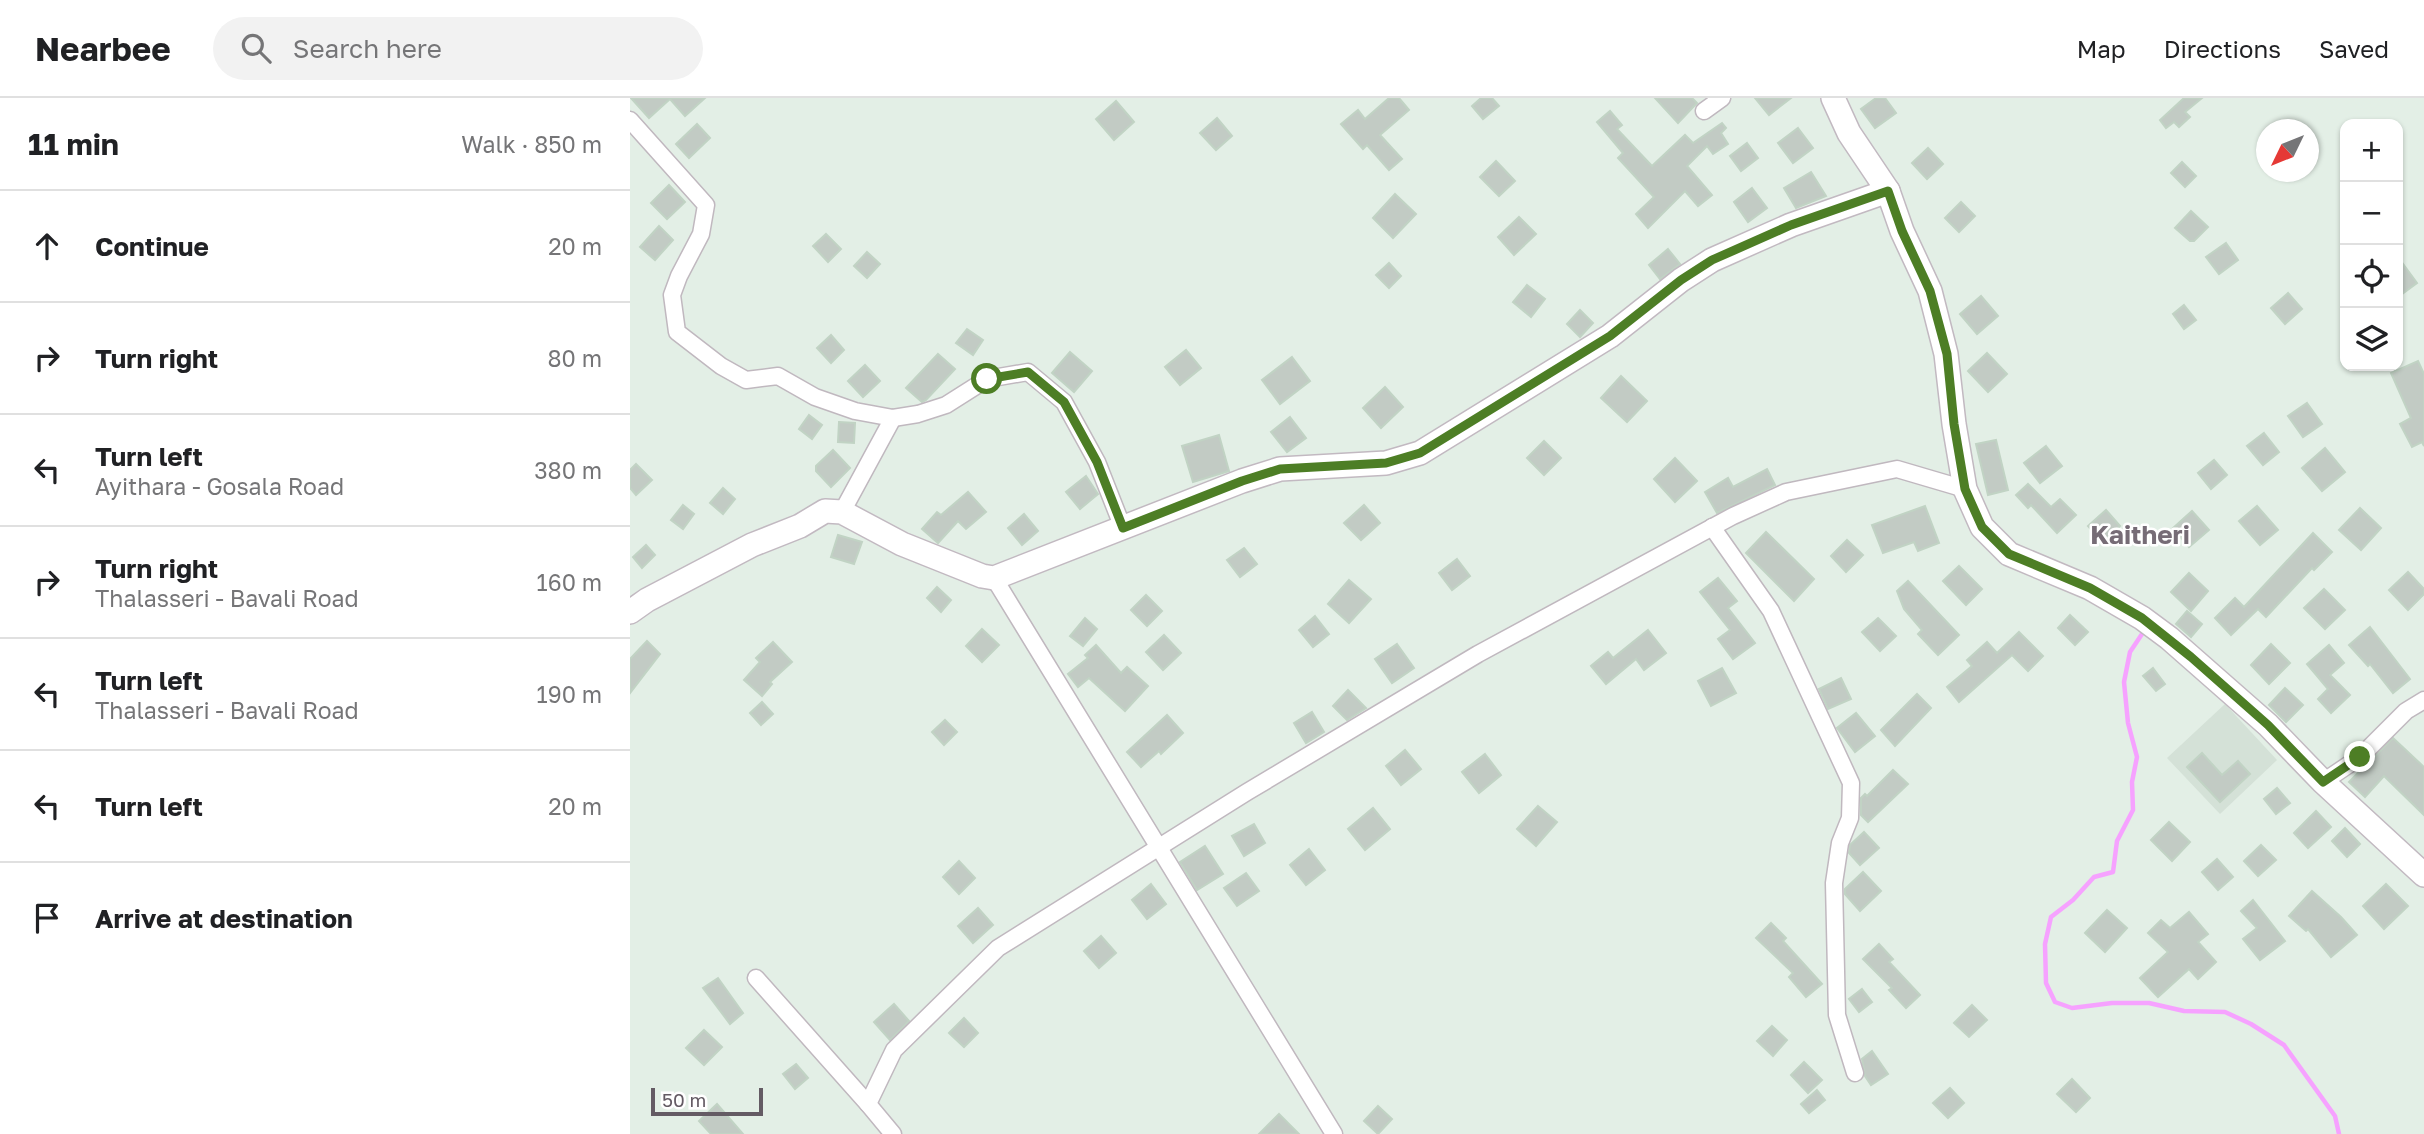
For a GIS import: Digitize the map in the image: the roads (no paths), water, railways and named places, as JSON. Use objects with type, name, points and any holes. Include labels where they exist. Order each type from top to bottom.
[{"type":"main road","points":[[1833,98],[1849,133],[1888,191],[1934,304],[1947,354],[1954,424],[1965,489],[1982,527],[2009,554],[2090,588],[2142,618],[2268,725],[2323,782],[2424,875]]},
{"type":"main road","points":[[630,612],[647,600],[752,545],[800,526],[825,511],[842,512],[902,544],[994,579],[1242,481],[1280,469],[1386,463],[1420,453],[1610,336],[1681,280],[1712,260],[1791,225],[1888,191]]},
{"type":"street","points":[[1704,111],[1722,98]]},
{"type":"street","points":[[630,120],[706,205],[701,234],[672,295],[677,332],[722,366],[746,380],[778,376],[815,397],[855,411],[893,418],[946,405],[987,379],[1028,372],[1064,402],[1097,462],[1123,528]]},
{"type":"street","points":[[842,512],[893,418]]},
{"type":"street","points":[[868,1104],[894,1050],[998,948],[1247,792],[1478,654],[1712,527],[1786,492],[1897,469],[1965,489]]},
{"type":"street","points":[[1712,527],[1771,611],[1851,783],[1850,818],[1840,843],[1834,883],[1837,1015],[1855,1073]]},
{"type":"street","points":[[994,579],[1334,1134]]},
{"type":"street","points":[[2323,782],[2360,757],[2406,711],[2424,700]]},
{"type":"street","points":[[756,978],[893,1134]]},
{"type":"waterway","points":[[2142,634],[2130,652],[2124,682],[2128,723],[2137,757],[2132,782],[2133,810],[2117,841],[2113,872],[2094,877],[2073,900],[2051,917],[2045,944],[2046,983],[2055,1002],[2072,1008],[2112,1003],[2149,1003],[2184,1011],[2225,1012],[2251,1024],[2284,1045],[2335,1116],[2339,1134]]},
{"type":"district","name":"Kaitheri","points":[[2140,535]]}]
